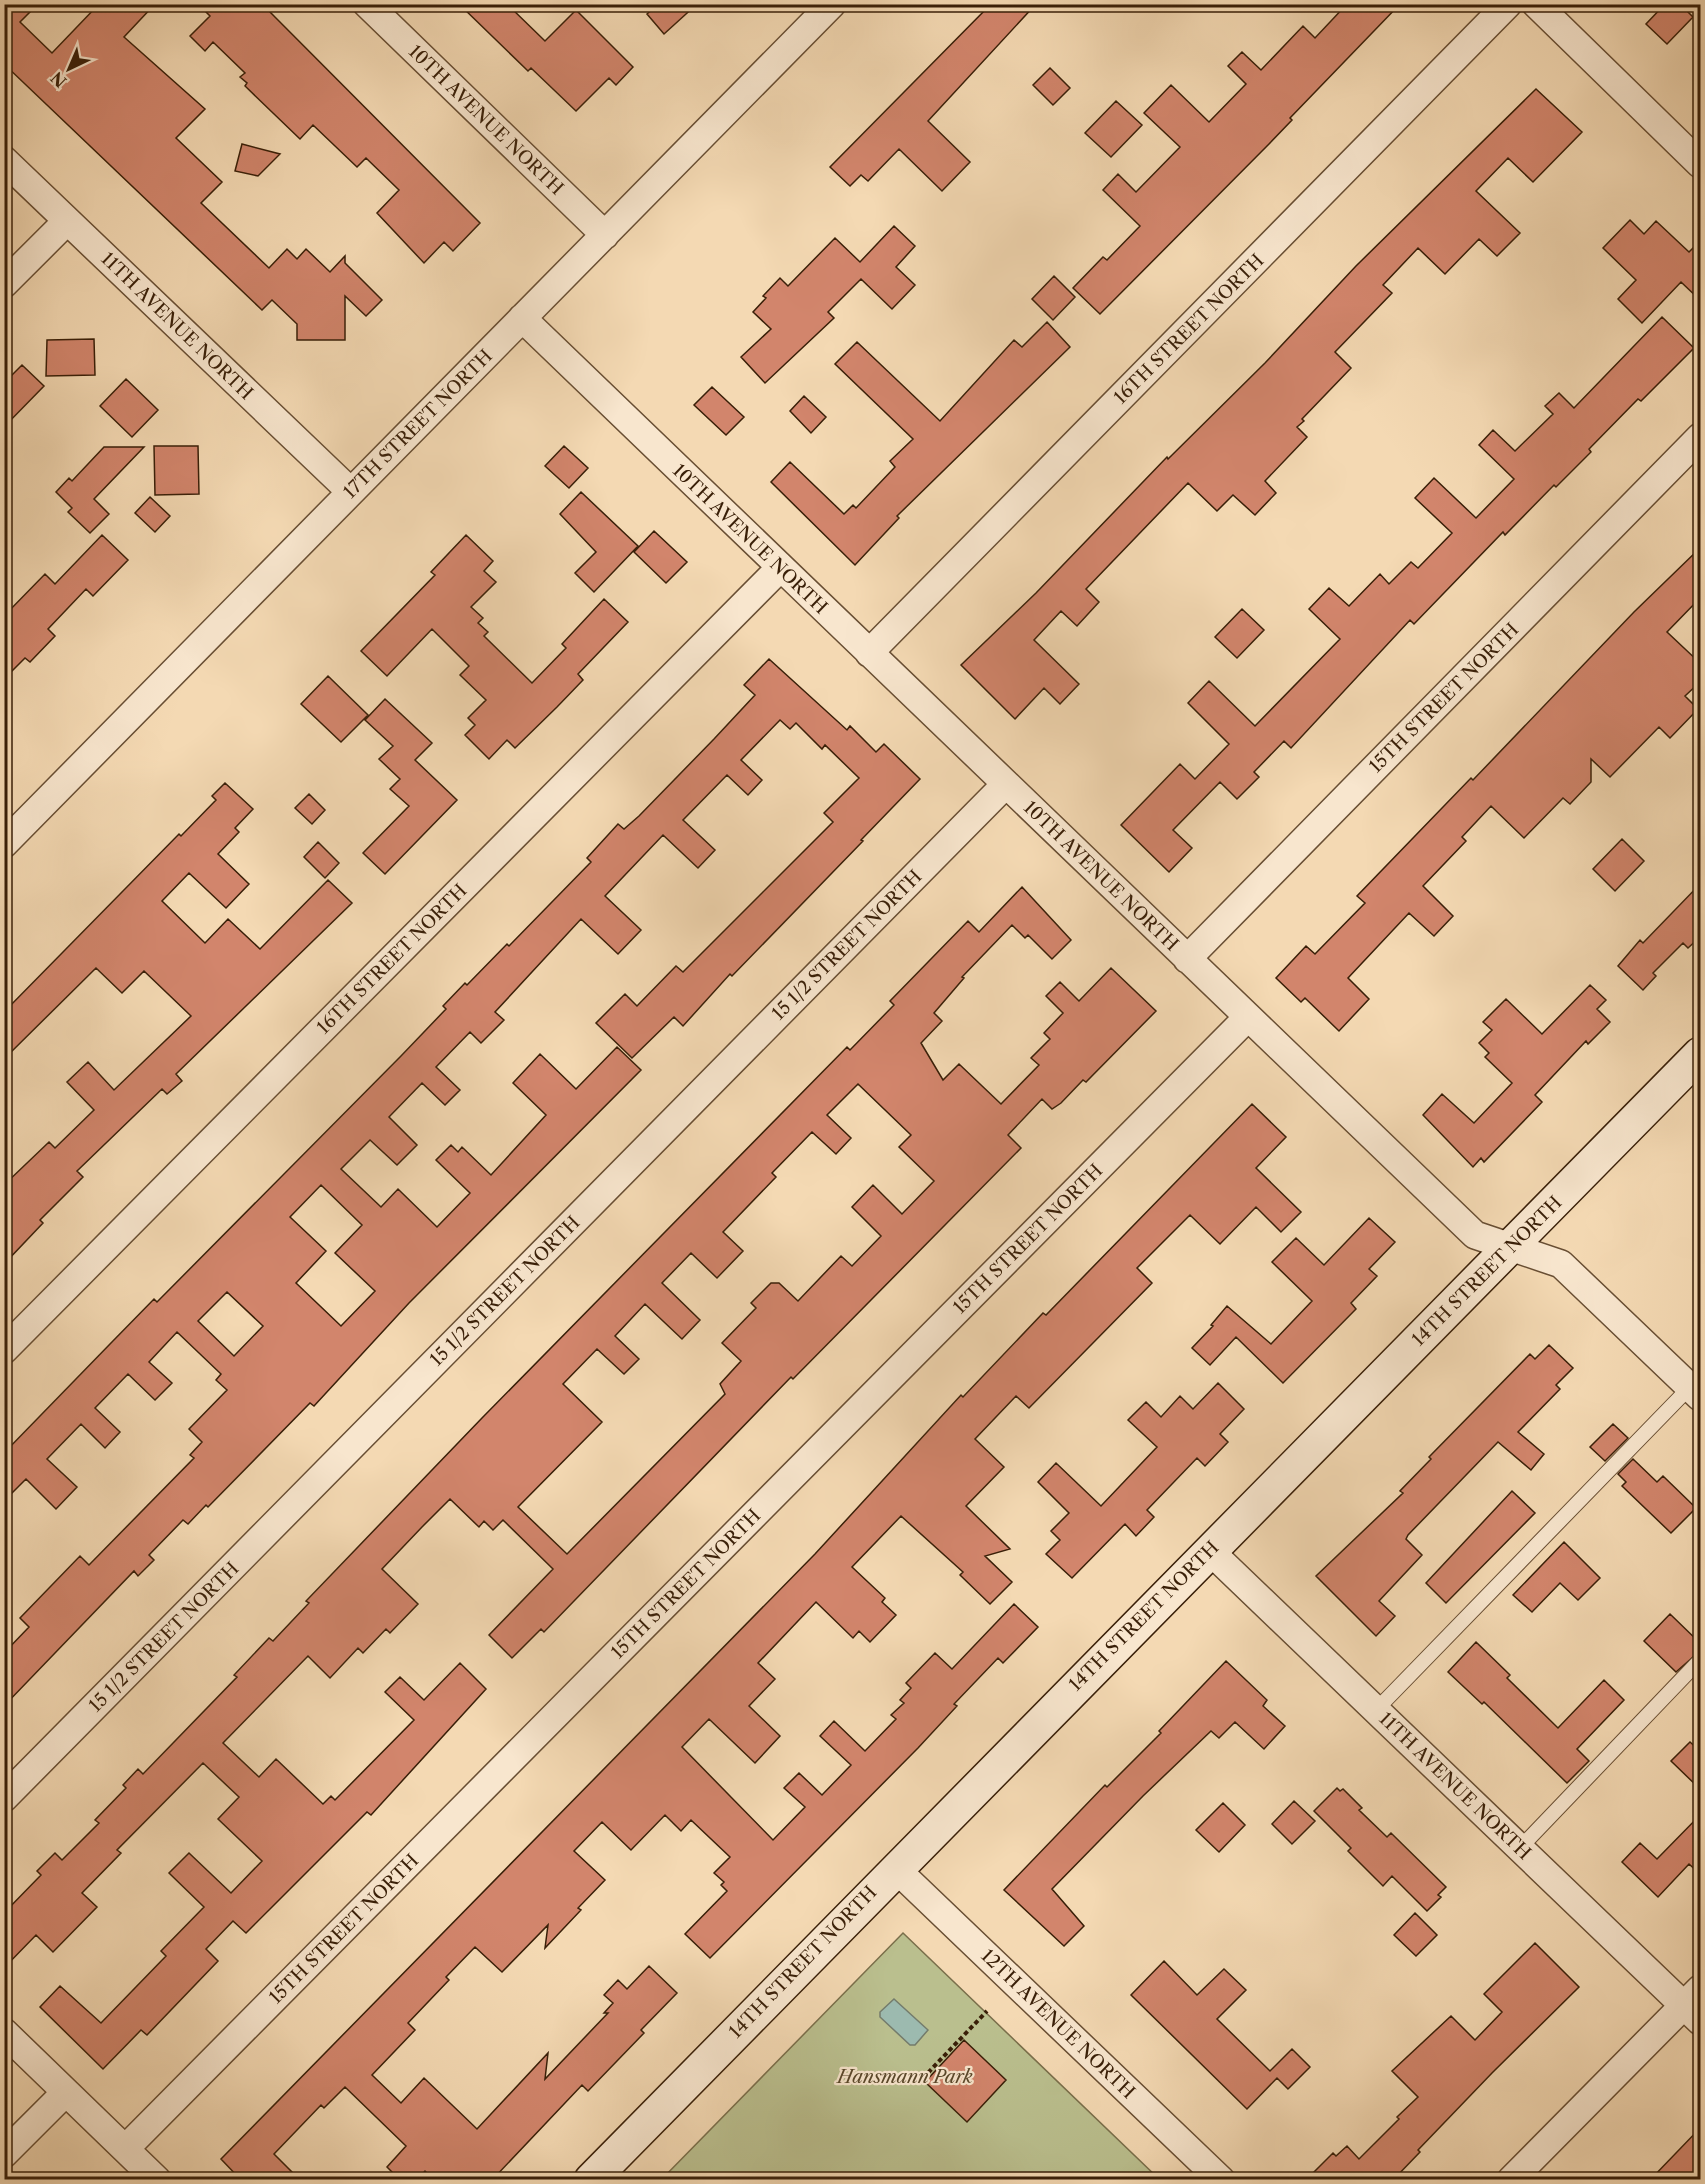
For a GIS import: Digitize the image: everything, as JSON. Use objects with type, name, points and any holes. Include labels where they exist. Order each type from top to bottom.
[{"type":"street","name":"10TH AVENUE NORTH","points":[[367,4],[605,235]]},
{"type":"street","name":"17TH STREET NORTH","points":[[4,844],[831,4]]},
{"type":"street","name":"16TH STREET NORTH","points":[[869,653],[1508,4]]},
{"type":"street","points":[[1536,4],[1701,164]]},
{"type":"street","name":"11TH AVENUE NORTH","points":[[4,160],[351,492]]},
{"type":"street","points":[[4,284],[67,221]]},
{"type":"street","name":"10TH AVENUE NORTH","points":[[522,318],[1474,1235],[1561,1264],[1695,1392]]},
{"type":"street","name":"15TH STREET NORTH","points":[[1187,959],[1701,437]]},
{"type":"street","name":"16TH STREET NORTH","points":[[4,1350],[780,568]]},
{"type":"street","name":"15 1/2 STREET NORTH","points":[[4,1798],[1006,784]]},
{"type":"street","name":"15TH STREET NORTH","points":[[125,2149],[1247,1018]]},
{"type":"street","name":"14TH STREET NORTH","points":[[591,2180],[895,1868],[1513,1247],[1701,1054]]},
{"type":"street","name":"11TH AVENUE NORTH","points":[[1209,1550],[1520,1848],[1695,2005]]},
{"type":"street","name":"12TH AVENUE NORTH","points":[[895,1868],[1221,2180]]},
{"type":"street","points":[[1511,2180],[1695,2005]]},
{"type":"street","points":[[4,2032],[157,2180]]},
{"type":"street","points":[[4,2154],[66,2092]]},
{"type":"lane","points":[[1376,1710],[1695,1392]]},
{"type":"lane","points":[[1520,1848],[1701,1660]]},
{"type":"path","points":[[923,2078],[987,2011]]},
{"type":"green space","name":"Hansmann Park","points":[[903,1933],[1159,2179],[661,2180]]},
{"type":"water","points":[[894,1999],[928,2030],[915,2045],[910,2045],[880,2017],[880,2012]]},
{"type":"building","points":[[4,4],[38,4],[20,22],[52,53],[99,4],[155,4],[124,37],[205,109],[176,138],[222,182],[201,203],[269,268],[287,249],[297,259],[306,249],[330,272],[345,256],[345,263],[382,300],[366,316],[345,296],[345,340],[297,340],[297,324],[272,300],[262,310],[4,64]]},
{"type":"building","points":[[198,4],[262,4],[480,223],[453,251],[444,242],[424,263],[377,213],[399,190],[366,158],[357,167],[313,125],[300,139],[245,86],[247,83],[240,77],[245,73],[213,42],[205,51],[190,36],[210,16]]},
{"type":"building","points":[[459,4],[507,4],[545,41],[576,10],[633,67],[616,85],[609,78],[576,111],[531,68],[528,71]]},
{"type":"building","points":[[658,4],[697,4],[664,34],[647,14]]},
{"type":"building","points":[[991,4],[1036,4],[928,121],[970,162],[942,191],[899,149],[868,181],[861,175],[850,186],[830,167]]},
{"type":"building","points":[[1347,4],[1400,4],[1290,118],[1292,120],[1269,144],[1100,314],[1073,288],[1103,257],[1107,260],[1140,226],[1103,190],[1118,174],[1136,192],[1180,147],[1144,113],[1171,85],[1209,122],[1246,84],[1228,66],[1242,52],[1261,70],[1303,26],[1315,38]]},
{"type":"building","points":[[1665,4],[1680,4],[1693,17],[1667,44],[1646,24]]},
{"type":"building","points":[[1050,68],[1070,88],[1053,105],[1033,85]]},
{"type":"building","points":[[1536,89],[1582,132],[1533,182],[1508,158],[1476,191],[1520,233],[1497,256],[1479,239],[1445,274],[1418,248],[1383,285],[1392,293],[1335,352],[1351,368],[1297,427],[1307,437],[1265,481],[1276,493],[1255,515],[1233,495],[1217,511],[1188,483],[1086,589],[1099,602],[1077,626],[1061,611],[1034,640],[1079,684],[1060,704],[1044,688],[1015,719],[961,665],[1036,593],[1167,457],[1168,459],[1265,363],[1356,266]]},
{"type":"building","points":[[1116,101],[1142,125],[1111,157],[1085,133]]},
{"type":"building","points":[[242,144],[280,154],[258,176],[235,171]]},
{"type":"building","points":[[1630,220],[1644,234],[1656,221],[1689,252],[1701,240],[1701,301],[1681,282],[1642,323],[1618,299],[1636,280],[1603,248]]},
{"type":"building","points":[[894,226],[915,246],[896,267],[915,285],[892,309],[861,279],[828,312],[834,318],[765,383],[741,357],[771,329],[753,312],[766,298],[763,296],[780,278],[788,286],[835,238],[860,262]]},
{"type":"building","points":[[1054,276],[1075,297],[1053,320],[1032,299]]},
{"type":"building","points":[[1662,317],[1694,348],[1641,401],[1638,399],[1556,487],[1554,485],[1505,535],[1503,532],[1414,624],[1410,620],[1291,748],[1284,741],[1254,772],[1259,777],[1237,799],[1220,782],[1173,830],[1192,848],[1169,872],[1121,825],[1180,764],[1195,779],[1229,744],[1188,703],[1209,681],[1255,726],[1340,639],[1309,609],[1329,588],[1349,606],[1380,574],[1389,584],[1411,562],[1418,568],[1452,533],[1415,498],[1434,478],[1476,518],[1514,479],[1479,445],[1493,430],[1515,451],[1553,414],[1545,406],[1559,393],[1574,408]]},
{"type":"building","points":[[1047,322],[1070,347],[897,516],[899,518],[855,565],[771,482],[790,462],[844,514],[853,505],[856,508],[895,467],[890,461],[913,439],[835,364],[857,342],[940,421],[1014,340],[1022,347]]},
{"type":"building","points":[[94,339],[95,375],[46,376],[47,340]]},
{"type":"building","points":[[22,365],[44,386],[4,427],[4,383]]},
{"type":"building","points":[[126,379],[158,410],[132,437],[100,406]]},
{"type":"building","points":[[712,387],[744,417],[726,435],[694,405]]},
{"type":"building","points":[[804,396],[826,417],[811,433],[790,411]]},
{"type":"building","points":[[154,446],[198,446],[199,494],[155,495]]},
{"type":"building","points":[[564,446],[588,468],[569,488],[545,466]]},
{"type":"building","points":[[104,447],[144,447],[94,499],[109,514],[90,533],[68,512],[72,508],[56,492],[69,478],[72,481]]},
{"type":"building","points":[[581,492],[638,546],[594,592],[575,573],[596,552],[560,514]]},
{"type":"building","points":[[150,497],[170,516],[155,532],[135,513]]},
{"type":"building","points":[[654,531],[687,562],[666,583],[634,552]]},
{"type":"building","points":[[102,535],[128,560],[93,596],[86,589],[48,629],[55,636],[30,662],[25,658],[4,679],[4,616],[45,574],[55,584]]},
{"type":"building","points":[[466,535],[493,561],[484,571],[496,582],[471,607],[483,618],[478,623],[488,632],[484,636],[532,683],[566,648],[562,644],[604,599],[628,622],[578,674],[583,680],[557,707],[515,748],[507,740],[489,759],[465,735],[475,725],[468,718],[486,700],[460,675],[469,666],[432,629],[387,676],[361,651],[435,575],[431,572]]},
{"type":"building","points":[[1701,547],[1701,597],[1667,632],[1701,664],[1701,681],[1685,696],[1698,709],[1670,738],[1659,727],[1610,777],[1591,759],[1591,782],[1570,804],[1563,798],[1524,838],[1491,806],[1462,837],[1466,841],[1423,886],[1453,916],[1434,936],[1409,913],[1348,978],[1369,999],[1339,1031],[1305,998],[1301,1002],[1276,978],[1306,946],[1315,954],[1365,903],[1357,896],[1471,778],[1473,780],[1634,612]]},
{"type":"building","points":[[1242,609],[1264,630],[1237,658],[1215,637]]},
{"type":"building","points":[[769,659],[847,730],[850,726],[876,752],[884,744],[920,779],[732,976],[730,974],[683,1026],[674,1017],[632,1058],[596,1023],[625,994],[637,1006],[676,966],[683,972],[833,822],[824,813],[859,778],[825,745],[822,749],[796,723],[790,729],[780,720],[741,760],[762,780],[748,795],[727,775],[683,820],[715,850],[698,868],[663,835],[605,896],[641,930],[618,954],[581,919],[495,1012],[504,1020],[481,1043],[470,1032],[436,1067],[460,1090],[445,1105],[422,1083],[389,1117],[417,1145],[397,1165],[370,1140],[341,1169],[381,1207],[398,1189],[437,1227],[470,1193],[436,1160],[451,1145],[458,1152],[462,1147],[491,1175],[546,1115],[513,1083],[540,1054],[576,1089],[617,1047],[641,1070],[409,1303],[314,1406],[310,1403],[208,1507],[206,1505],[188,1524],[183,1520],[149,1555],[154,1560],[138,1576],[134,1571],[4,1706],[4,1653],[29,1627],[20,1618],[80,1556],[89,1565],[194,1458],[190,1455],[202,1442],[189,1429],[227,1390],[216,1380],[221,1374],[177,1332],[149,1362],[172,1383],[155,1400],[128,1374],[95,1408],[120,1432],[105,1448],[81,1424],[47,1459],[77,1487],[56,1509],[26,1479],[4,1501],[4,1453],[154,1299],[157,1302],[401,1056],[446,1009],[443,1006],[465,983],[467,985],[507,944],[509,946],[591,862],[587,858],[618,824],[624,829],[639,816],[714,739],[755,695],[744,685]],"holes":[[[321,1185],[362,1225],[335,1253],[375,1291],[341,1326],[296,1283],[326,1251],[290,1217]],[[227,1292],[263,1326],[234,1356],[198,1321]]]},
{"type":"building","points":[[328,676],[368,715],[341,742],[301,704]]},
{"type":"building","points":[[385,699],[432,743],[415,760],[457,800],[385,874],[363,853],[409,806],[390,789],[400,779],[379,759],[393,746],[365,720]]},
{"type":"building","points":[[225,783],[253,809],[235,828],[239,832],[218,854],[249,884],[226,908],[189,873],[162,901],[205,943],[228,919],[260,949],[328,880],[352,903],[176,1074],[182,1081],[167,1094],[162,1089],[77,1171],[83,1177],[40,1220],[43,1223],[4,1264],[4,1185],[49,1142],[55,1148],[94,1110],[67,1082],[88,1062],[114,1090],[191,1016],[144,971],[122,993],[96,968],[4,1059],[4,1012],[179,834],[181,836],[216,800],[212,796]]},
{"type":"building","points":[[309,794],[325,810],[312,824],[295,808]]},
{"type":"building","points":[[1622,839],[1644,861],[1615,891],[1593,869]]},
{"type":"building","points":[[318,842],[339,863],[325,878],[304,857]]},
{"type":"building","points":[[1701,883],[1701,936],[1688,948],[1683,943],[1653,973],[1656,976],[1643,990],[1618,966],[1640,940],[1643,943]]},
{"type":"building","points":[[1022,887],[1071,940],[1052,959],[1028,935],[1025,938],[1012,925],[962,977],[964,978],[934,1013],[942,1021],[921,1043],[943,1080],[959,1064],[1001,1104],[1039,1065],[1031,1058],[1050,1039],[1044,1033],[1063,1013],[1046,996],[1060,982],[1079,1001],[1111,968],[1156,1011],[1086,1082],[1083,1080],[1061,1103],[1052,1109],[1042,1099],[1008,1135],[1021,1148],[793,1379],[791,1377],[544,1632],[541,1629],[512,1658],[489,1635],[553,1569],[503,1520],[493,1530],[484,1521],[479,1527],[450,1499],[422,1527],[382,1569],[418,1604],[390,1633],[386,1629],[363,1653],[358,1648],[330,1678],[308,1656],[223,1743],[259,1777],[276,1759],[323,1804],[331,1796],[335,1800],[414,1720],[385,1692],[400,1677],[424,1700],[460,1663],[486,1689],[371,1815],[367,1812],[246,1933],[233,1921],[206,1949],[218,1961],[147,2035],[141,2030],[103,2069],[40,2007],[60,1986],[101,2023],[166,1956],[161,1951],[204,1907],[169,1873],[189,1853],[231,1893],[262,1861],[218,1819],[239,1797],[203,1763],[117,1850],[121,1853],[82,1893],[97,1907],[53,1952],[36,1935],[4,1968],[4,1913],[41,1875],[37,1871],[55,1853],[62,1860],[99,1823],[95,1820],[126,1788],[123,1785],[138,1769],[143,1774],[237,1677],[234,1675],[269,1638],[273,1641],[309,1603],[306,1601],[482,1418],[847,1047],[850,1050],[894,1005],[890,1001],[968,921],[979,932]],"holes":[[[858,1084],[911,1135],[899,1147],[934,1181],[902,1214],[873,1185],[852,1207],[881,1236],[852,1266],[841,1256],[798,1301],[779,1283],[771,1283],[751,1303],[756,1308],[722,1343],[741,1361],[720,1384],[725,1394],[567,1554],[518,1507],[602,1422],[563,1384],[597,1349],[624,1374],[639,1359],[615,1336],[645,1304],[682,1339],[700,1320],[662,1283],[691,1253],[717,1278],[743,1251],[723,1232],[776,1177],[772,1173],[812,1132],[836,1154],[851,1138],[827,1115]]]},
{"type":"building","points":[[1590,985],[1606,1000],[1597,1009],[1610,1022],[1588,1044],[1586,1041],[1535,1095],[1542,1102],[1484,1162],[1481,1158],[1473,1167],[1423,1115],[1442,1094],[1474,1123],[1512,1083],[1485,1057],[1489,1053],[1479,1043],[1492,1030],[1483,1022],[1506,999],[1542,1034]]},
{"type":"building","points":[[1252,1104],[1286,1137],[1256,1168],[1301,1212],[1281,1232],[1256,1207],[1220,1244],[1190,1215],[1137,1268],[1152,1283],[1029,1408],[1016,1396],[975,1439],[1004,1467],[966,1506],[1010,1549],[985,1556],[1012,1582],[990,1604],[960,1575],[963,1572],[901,1516],[852,1567],[885,1598],[882,1602],[896,1615],[870,1642],[859,1631],[853,1638],[816,1602],[758,1663],[775,1679],[749,1706],[780,1736],[755,1763],[709,1719],[682,1747],[773,1840],[805,1807],[784,1788],[799,1773],[822,1795],[851,1765],[820,1736],[834,1721],[865,1751],[896,1719],[891,1715],[904,1703],[900,1700],[911,1688],[906,1683],[935,1653],[952,1669],[1014,1604],[1038,1627],[1003,1663],[998,1658],[954,1704],[957,1706],[918,1748],[710,1958],[685,1934],[727,1891],[721,1885],[724,1882],[714,1873],[730,1857],[691,1820],[681,1831],[665,1815],[631,1850],[602,1822],[574,1851],[605,1880],[578,1908],[581,1910],[545,1948],[548,1925],[502,1972],[475,1947],[446,1977],[449,1980],[408,2023],[415,2030],[372,2075],[401,2103],[424,2078],[477,2129],[548,2053],[545,2079],[608,2013],[604,2013],[613,2003],[604,1995],[618,1980],[627,1989],[649,1966],[677,1993],[641,2030],[644,2033],[588,2091],[582,2085],[492,2180],[434,2180],[425,2171],[417,2180],[400,2180],[387,2167],[406,2146],[345,2087],[324,2108],[321,2105],[274,2154],[300,2180],[241,2180],[221,2159],[815,1554],[961,1395],[963,1397],[1043,1313],[1046,1315]]},
{"type":"building","points":[[1369,1218],[1395,1242],[1369,1269],[1377,1276],[1351,1303],[1356,1309],[1283,1383],[1236,1337],[1210,1365],[1192,1348],[1213,1326],[1211,1325],[1227,1306],[1271,1344],[1312,1301],[1272,1262],[1296,1238],[1324,1265]]},
{"type":"building","points":[[1549,1345],[1573,1368],[1556,1385],[1560,1389],[1518,1432],[1544,1454],[1531,1470],[1498,1442],[1408,1535],[1406,1539],[1422,1555],[1379,1601],[1395,1616],[1376,1636],[1316,1576],[1403,1493],[1400,1491],[1431,1459],[1429,1457],[1530,1354],[1535,1359]]},
{"type":"building","points":[[1218,1383],[1244,1409],[1220,1434],[1228,1442],[1205,1466],[1197,1458],[1147,1510],[1154,1517],[1136,1536],[1125,1524],[1072,1578],[1046,1554],[1060,1540],[1051,1531],[1069,1513],[1038,1482],[1056,1463],[1101,1506],[1157,1447],[1128,1420],[1146,1402],[1161,1417],[1180,1396],[1193,1409]]},
{"type":"building","points":[[1613,1424],[1628,1438],[1605,1461],[1590,1447]]},
{"type":"building","points":[[1633,1459],[1657,1482],[1663,1476],[1696,1508],[1671,1533],[1622,1486],[1626,1482],[1618,1474]]},
{"type":"building","points":[[1512,1491],[1535,1513],[1446,1603],[1426,1583]]},
{"type":"building","points":[[1564,1542],[1600,1578],[1578,1600],[1560,1583],[1532,1612],[1513,1595]]},
{"type":"building","points":[[1670,1614],[1701,1644],[1701,1650],[1676,1672],[1644,1641]]},
{"type":"building","points":[[1476,1642],[1510,1675],[1507,1678],[1558,1728],[1604,1680],[1624,1700],[1577,1749],[1589,1761],[1567,1783],[1484,1702],[1482,1704],[1448,1672]]},
{"type":"building","points":[[1226,1661],[1267,1700],[1263,1706],[1285,1726],[1264,1749],[1235,1722],[1219,1738],[1211,1731],[1143,1796],[1052,1889],[1084,1926],[1064,1946],[1004,1890],[1105,1785],[1107,1787],[1161,1733],[1159,1731]]},
{"type":"building","points":[[1690,1742],[1701,1752],[1701,1790],[1671,1761]]},
{"type":"building","points":[[1337,1788],[1340,1791],[1343,1789],[1362,1808],[1359,1810],[1387,1837],[1391,1833],[1446,1887],[1438,1895],[1441,1897],[1427,1911],[1392,1876],[1383,1886],[1348,1851],[1351,1848],[1314,1811]]},
{"type":"building","points":[[1294,1801],[1315,1821],[1292,1844],[1272,1824]]},
{"type":"building","points":[[1223,1803],[1245,1825],[1219,1852],[1196,1830]]},
{"type":"building","points":[[1701,1814],[1701,1875],[1689,1864],[1658,1897],[1622,1862],[1640,1843],[1657,1859]]},
{"type":"building","points":[[1415,1913],[1437,1935],[1416,1956],[1394,1935]]},
{"type":"building","points":[[1535,1943],[1579,1987],[1492,2073],[1418,2150],[1420,2152],[1393,2180],[1306,2180],[1333,2153],[1336,2156],[1347,2146],[1359,2159],[1399,2119],[1397,2117],[1418,2097],[1392,2071],[1451,2016],[1475,2040],[1502,2012],[1484,1994]]},
{"type":"building","points":[[1164,1961],[1197,1995],[1224,1969],[1246,1990],[1217,2019],[1270,2071],[1292,2049],[1310,2067],[1288,2089],[1277,2078],[1247,2109],[1131,1995]]},
{"type":"building","points":[[964,2040],[1006,2080],[967,2122],[925,2082]]},
{"type":"building","points":[[1701,2127],[1701,2168],[1690,2180],[1650,2180]]}]
